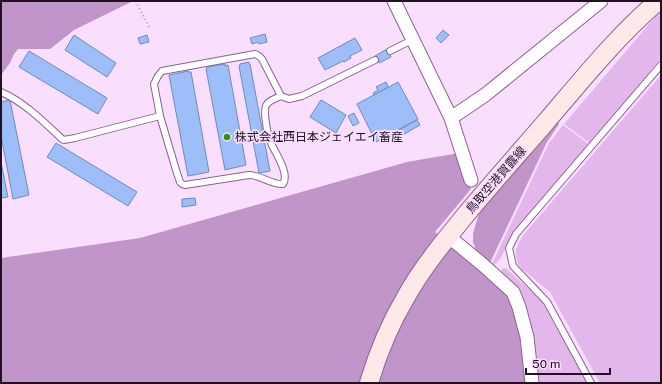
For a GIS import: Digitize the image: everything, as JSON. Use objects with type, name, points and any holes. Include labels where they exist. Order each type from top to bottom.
[{"type":"main road","name":"鳥取空港賀露線","points":[[368,383],[399,308],[424,269],[448,236],[609,49],[633,23],[658,1]]},
{"type":"street","points":[[394,1],[451,118],[471,180]]},
{"type":"street","points":[[451,118],[485,95],[601,1]]},
{"type":"street","points":[[448,236],[513,292],[519,307],[527,337],[532,383]]},
{"type":"lane","points":[[390,51],[412,40]]},
{"type":"lane","points":[[281,96],[268,103],[265,112],[270,143],[281,162],[285,179],[283,184],[265,180],[254,175],[183,185],[180,182],[160,116],[154,84],[162,71],[255,54],[262,59],[281,96],[289,99],[302,96],[375,60]]},
{"type":"lane","points":[[591,383],[547,302],[513,266],[509,248],[516,234],[661,65]]},
{"type":"lane","points":[[1,92],[8,95],[40,117],[64,140],[160,116]]},
{"type":"path","points":[[136,1],[150,29]]},
{"type":"shaded area","points":[[1,1],[133,1],[74,30],[50,49],[18,49],[1,75]]},
{"type":"shaded area","points":[[661,10],[661,58],[591,144],[564,124]]},
{"type":"shaded area","points":[[661,75],[661,383],[600,383],[550,292],[518,264],[516,249],[525,233]]},
{"type":"shaded area","points":[[557,122],[559,124],[547,142],[489,265],[477,252],[473,242],[473,234],[480,209]]},
{"type":"shaded area","points":[[563,125],[590,145],[514,232],[499,260],[491,266],[549,143]]},
{"type":"shaded area","points":[[459,153],[471,189],[435,232],[509,292],[518,319],[526,383],[1,383],[1,258],[140,238],[407,162]]},
{"type":"shaded area","points":[[502,269],[507,269],[542,302],[587,383],[536,383],[501,273]]},
{"type":"building","points":[[443,30],[449,35],[441,43],[436,38]]},
{"type":"building","points":[[265,34],[267,42],[252,44],[250,38]]},
{"type":"building","points":[[74,35],[116,63],[107,77],[65,50]]},
{"type":"building","points":[[147,35],[149,42],[140,44],[138,38]]},
{"type":"building","points":[[355,38],[362,50],[350,56],[351,58],[344,62],[343,61],[325,70],[318,58]]},
{"type":"building","points":[[387,49],[391,57],[379,63],[375,56]]},
{"type":"building","points":[[29,51],[107,98],[98,114],[19,67]]},
{"type":"building","points":[[249,62],[270,171],[259,173],[239,66],[240,64]]},
{"type":"building","points":[[225,64],[225,66],[228,65],[246,165],[225,170],[206,69],[207,67]]},
{"type":"building","points":[[188,71],[191,72],[209,172],[188,176],[169,75]]},
{"type":"building","points":[[386,82],[388,87],[374,95],[373,93],[378,90],[376,87]]},
{"type":"building","points":[[398,82],[418,119],[376,142],[357,104]]},
{"type":"building","points":[[10,100],[29,195],[13,199],[1,136],[1,102]]},
{"type":"building","points":[[321,100],[346,115],[336,133],[310,117]]},
{"type":"building","points":[[354,113],[359,123],[353,126],[348,116]]},
{"type":"building","points":[[417,120],[420,125],[389,143],[386,137]]},
{"type":"building","points":[[56,143],[137,192],[128,206],[47,157]]},
{"type":"building","points":[[1,162],[8,197],[1,198]]},
{"type":"building","points":[[195,198],[196,205],[182,207],[182,199]]},
{"type":"place","name":"株式会社西日本ジェイエイ畜産","points":[[227,137]]}]
